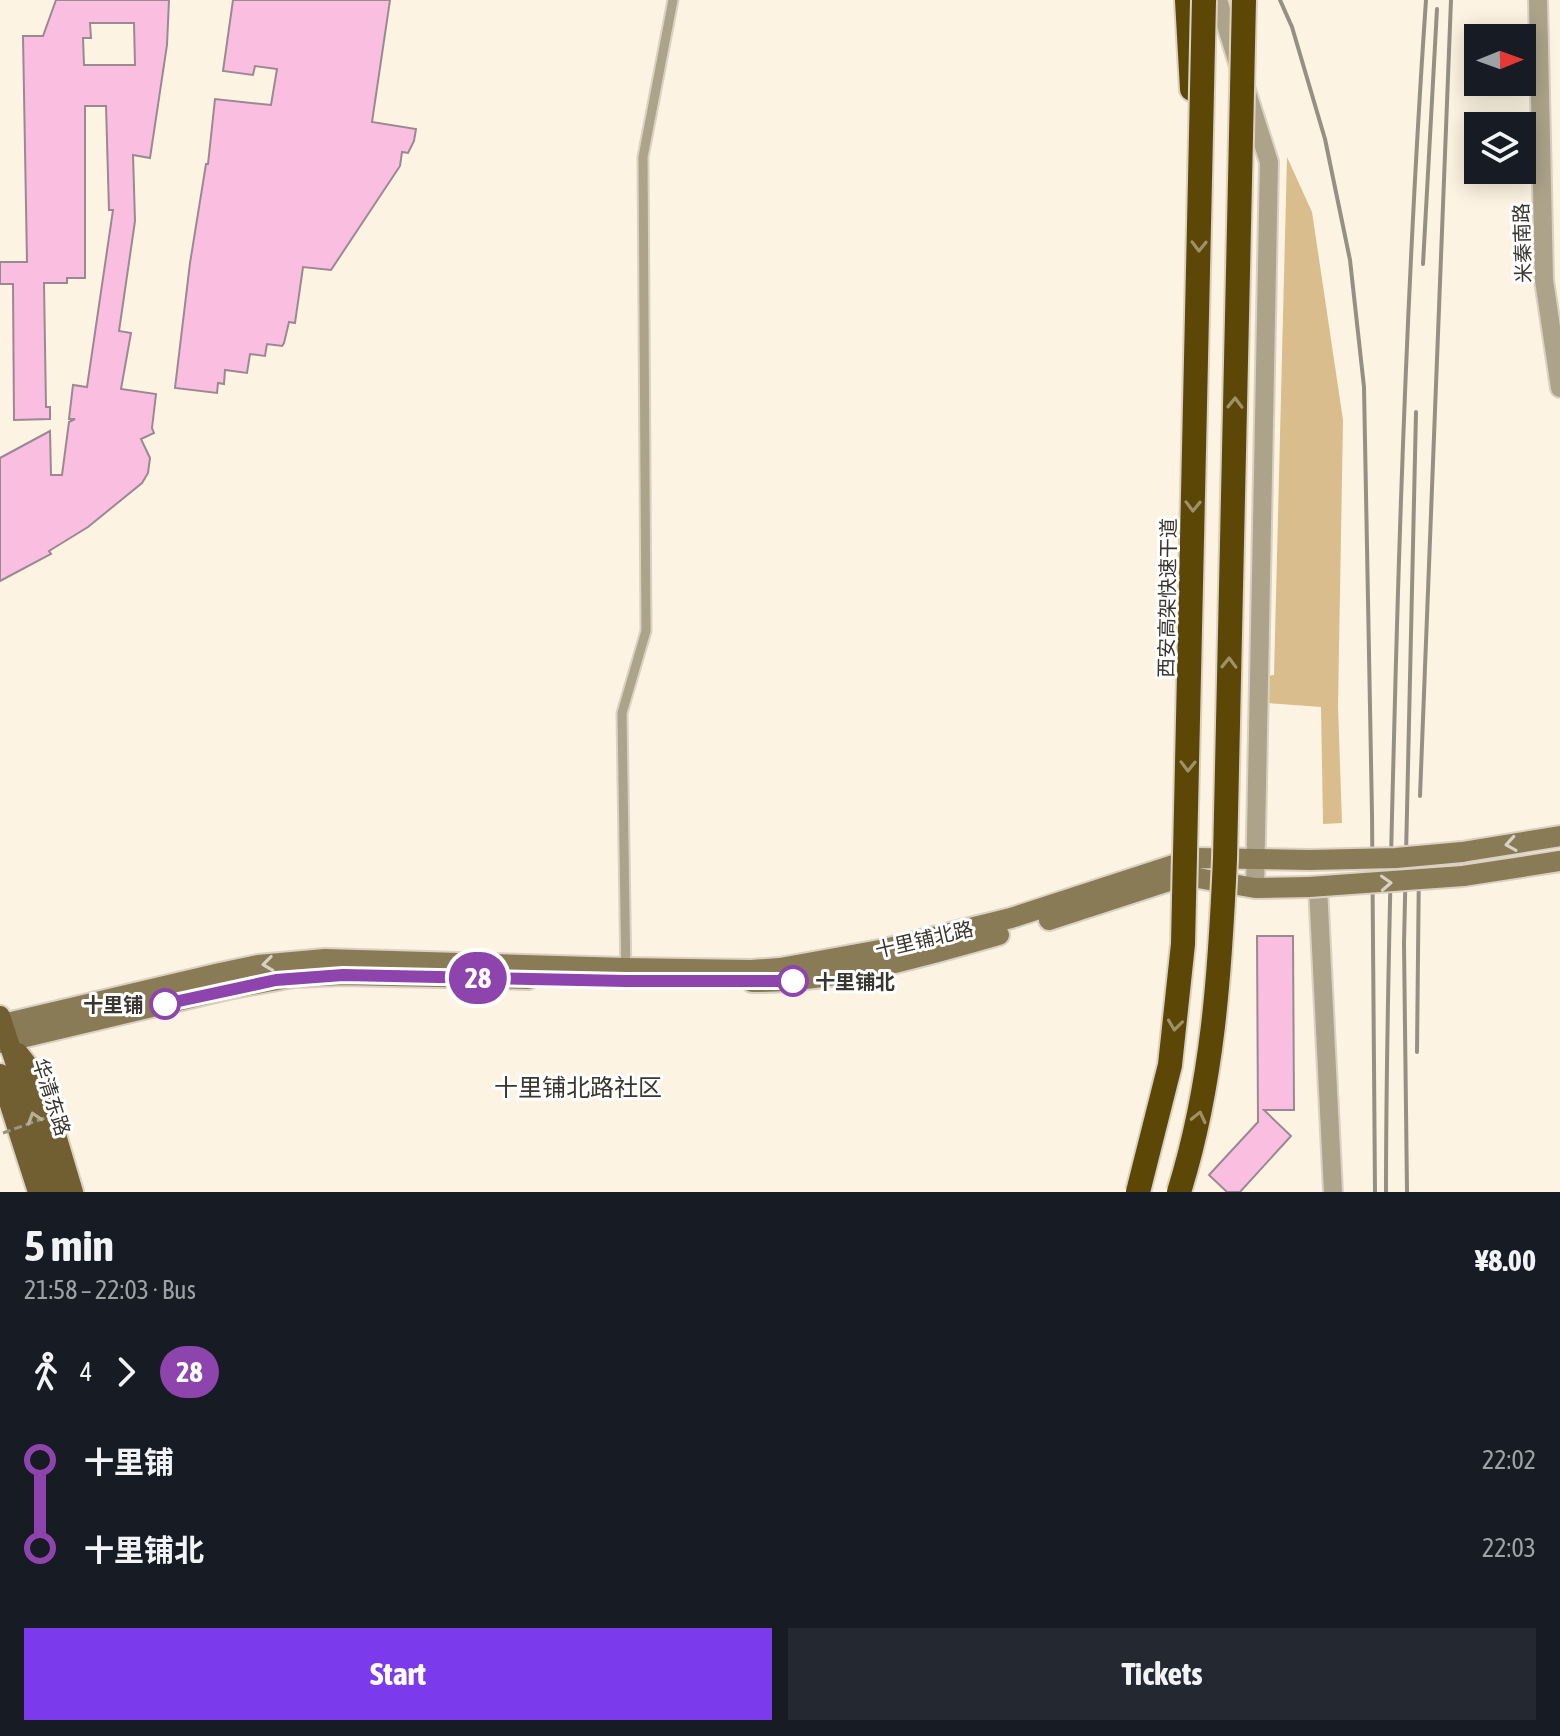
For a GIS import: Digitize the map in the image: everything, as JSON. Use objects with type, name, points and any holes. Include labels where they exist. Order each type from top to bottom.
[{"type":"highway","points":[[1187,0],[1200,209]]},
{"type":"highway","name":"西安高架快速干道","points":[[1138,1192],[1170,1065],[1183,944],[1204,0]]},
{"type":"highway","points":[[1179,1192],[1207,1079],[1220,970],[1244,0]]},
{"type":"main road","name":"华清东路","points":[[2,1030],[58,1192]]},
{"type":"main road","points":[[2,1030],[36,1076],[73,1192]]},
{"type":"main road","points":[[0,1074],[38,1192]]},
{"type":"street","points":[[1218,0],[1269,162],[1255,888]]},
{"type":"street","name":"米秦南路","points":[[1538,0],[1544,280],[1560,388]]},
{"type":"street","name":"十里铺北路","points":[[2,1030],[294,977],[626,975],[751,970],[885,949],[1011,918],[1195,858],[1386,858],[1462,852],[1560,836]]},
{"type":"street","name":"十里铺北路","points":[[626,975],[764,982],[813,978],[973,942],[1172,880],[1192,877],[1255,888],[1314,887],[1463,876],[1560,861]]},
{"type":"street","points":[[1314,887],[1333,1192]]},
{"type":"lane","points":[[626,975],[622,713],[646,631],[643,157],[673,0]]},
{"type":"path","points":[[3,1133],[64,1111]]},
{"type":"shaded area","points":[[1287,157],[1312,212],[1343,420],[1338,706],[1342,823],[1323,824],[1321,707],[1267,703],[1267,676],[1274,675]]},
{"type":"building","points":[[56,0],[169,0],[167,45],[150,158],[133,155],[135,221],[119,331],[131,333],[121,389],[156,394],[154,433],[141,439],[150,458],[148,473],[142,483],[88,527],[49,551],[51,554],[0,581],[0,458],[50,431],[51,475],[62,475],[69,422],[75,419],[69,419],[73,385],[87,387],[113,210],[109,210],[106,106],[85,106],[85,278],[67,278],[67,283],[44,283],[46,407],[50,407],[50,419],[14,420],[13,284],[0,284],[0,262],[27,262],[23,36],[43,36]],"holes":[[[90,23],[134,23],[135,65],[84,65],[83,38],[91,38]]]},
{"type":"building","points":[[233,0],[390,0],[372,122],[416,129],[408,153],[402,152],[400,166],[331,270],[303,267],[295,323],[289,322],[282,346],[267,344],[265,356],[250,354],[247,373],[225,370],[224,384],[218,383],[217,393],[175,388],[215,99],[271,105],[277,69],[255,66],[253,75],[223,71]]},
{"type":"building","points":[[1257,936],[1293,936],[1294,1110],[1264,1110],[1291,1136],[1240,1192],[1227,1192],[1209,1175],[1258,1122]]},
{"type":"railway","points":[[1280,0],[1292,27],[1325,139],[1350,260],[1364,387],[1375,1192]]},
{"type":"railway","points":[[1386,1192],[1388,965],[1399,554],[1410,277],[1426,0]]},
{"type":"railway","points":[[1420,796],[1451,0]]},
{"type":"railway","points":[[1423,264],[1437,9]]},
{"type":"railway","points":[[1407,1192],[1404,944],[1416,412]]},
{"type":"railway","points":[[1417,1052],[1419,860]]},
{"type":"bus line","name":"28","points":[[165,1004],[294,977],[343,975],[793,981]]},
{"type":"place","name":"十里铺北","points":[[793,981]]},
{"type":"place","name":"十里铺","points":[[165,1004]]},
{"type":"district","name":"十里铺北路社区","points":[[578,1087]]}]
